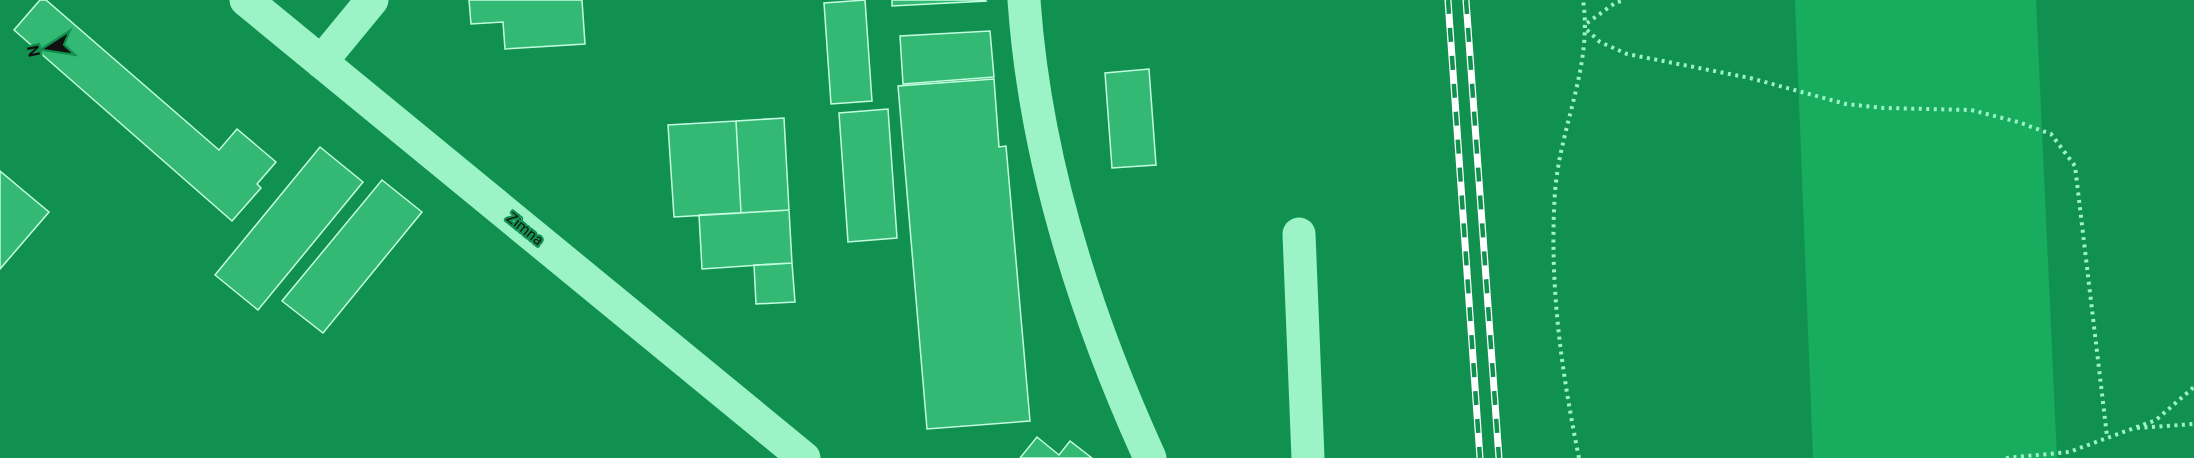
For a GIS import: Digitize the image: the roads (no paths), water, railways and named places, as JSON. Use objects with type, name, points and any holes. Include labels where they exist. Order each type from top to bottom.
[{"type":"street","name":"Zimna","points":[[246,0],[804,458]]},
{"type":"street","points":[[1024,0],[1033,90],[1047,167],[1073,257],[1150,458]]},
{"type":"street","points":[[321,62],[356,6]]},
{"type":"street","points":[[1299,234],[1308,458]]},
{"type":"railway","points":[[1448,0],[1480,458]]},
{"type":"railway","points":[[1466,0],[1499,458]]}]
